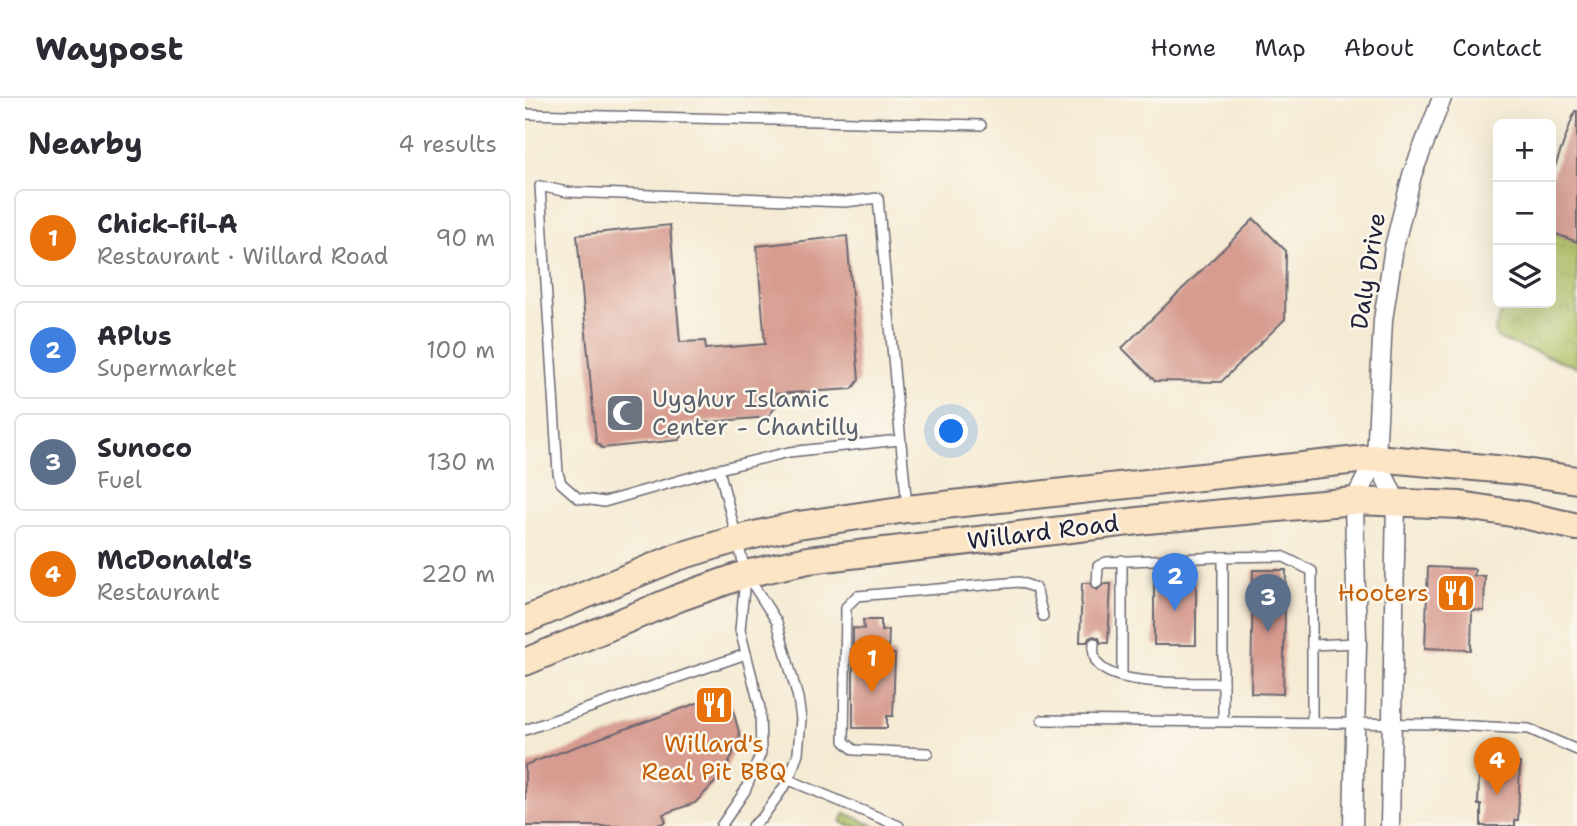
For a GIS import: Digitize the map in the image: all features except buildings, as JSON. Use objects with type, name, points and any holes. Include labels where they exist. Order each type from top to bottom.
[{"type":"main road","name":"Willard Road","points":[[525,620],[677,557],[737,539],[798,525],[907,509],[1376,458],[1518,471],[1577,480]]},
{"type":"main road","name":"Willard Road","points":[[525,662],[681,597],[746,574],[808,560],[884,550],[1147,520],[1354,501],[1460,505],[1577,527]]},
{"type":"street","name":"Daly Drive","points":[[1354,501],[1376,458],[1380,357],[1389,271],[1412,175],[1442,98]]},
{"type":"street","name":"Daly Drive","points":[[1376,458],[1396,501]]},
{"type":"street","points":[[1353,826],[1357,643],[1354,501]]},
{"type":"street","points":[[1389,826],[1396,501]]},
{"type":"lane","points":[[525,114],[981,125]]},
{"type":"lane","points":[[899,440],[789,452],[604,502],[578,498],[561,483],[540,186],[567,191],[845,202],[878,198],[907,509]]},
{"type":"lane","points":[[719,469],[746,574],[777,622],[798,698],[801,736],[789,780],[762,818],[752,826]]},
{"type":"lane","points":[[1097,583],[1098,566],[1122,560],[1282,556],[1312,571],[1312,722]]},
{"type":"lane","points":[[1223,557],[1223,721]]},
{"type":"lane","points":[[1122,560],[1122,676]]},
{"type":"lane","points":[[721,826],[745,791],[761,753],[761,708],[740,630],[746,574]]},
{"type":"lane","points":[[927,752],[854,750],[844,741],[846,607],[857,596],[1019,582],[1036,587],[1043,616]]},
{"type":"lane","points":[[1094,643],[1093,652],[1098,664],[1110,673],[1148,682],[1223,682]]},
{"type":"lane","points":[[1312,646],[1357,643]]},
{"type":"lane","points":[[525,730],[745,654]]},
{"type":"lane","points":[[1042,720],[1391,722],[1529,729],[1577,750]]},
{"type":"lane","points":[[756,766],[899,826]]},
{"type":"green space","points":[[1556,234],[1577,242],[1577,367],[1502,340],[1496,336],[1495,329],[1503,308],[1556,308]]},
{"type":"green space","points":[[845,813],[875,826],[849,826],[841,822]]},
{"type":"place","name":"Uyghur Islamic Center - Chantilly","points":[[625,413]]},
{"type":"place","name":"Hooters","points":[[1456,593]]},
{"type":"place","name":"APlus","points":[[1175,611]]},
{"type":"place","name":"Sunoco","points":[[1268,632]]},
{"type":"place","name":"Chick-fil-A","points":[[872,693]]},
{"type":"place","name":"Willard's Real Pit BBQ","points":[[714,705]]},
{"type":"place","name":"McDonald's","points":[[1497,795]]}]
